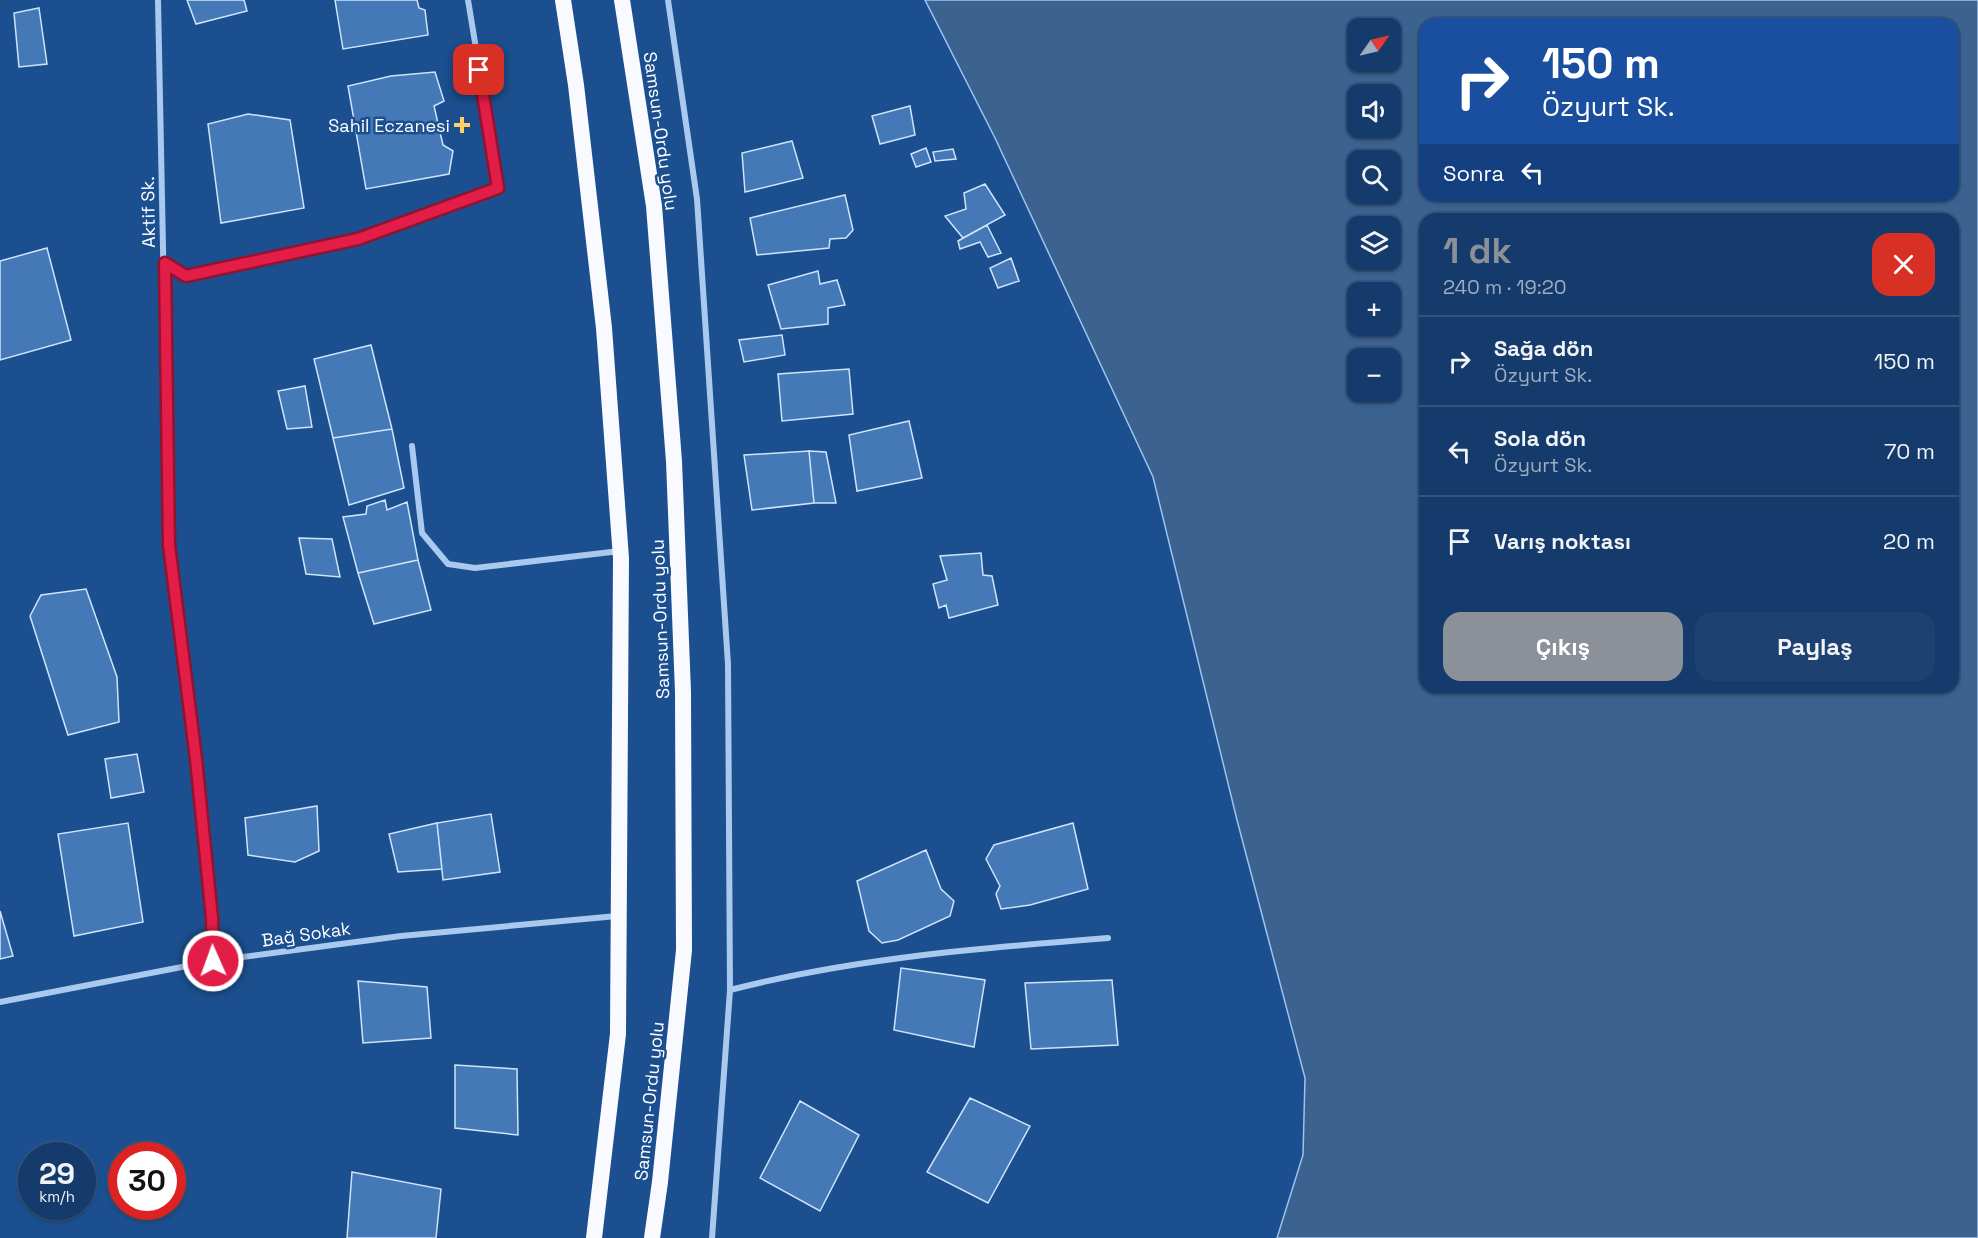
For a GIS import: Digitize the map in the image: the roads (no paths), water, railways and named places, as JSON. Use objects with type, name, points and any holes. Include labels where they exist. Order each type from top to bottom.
[{"type":"highway","name":"Samsun-Ordu yolu","points":[[563,0],[576,85],[604,328],[621,551],[618,1034],[594,1238]]},
{"type":"highway","name":"Samsun-Ordu yolu","points":[[622,0],[654,206],[674,461],[683,692],[684,950],[652,1238]]},
{"type":"street","name":"Aktif Sk.","points":[[158,0],[169,545],[196,759],[212,918],[213,961]]},
{"type":"street","points":[[165,263],[186,276],[248,265],[358,239],[498,188],[468,0]]},
{"type":"street","points":[[668,0],[697,199],[728,664],[730,990],[712,1238]]},
{"type":"street","points":[[412,446],[422,533],[448,564],[475,568],[621,551]]},
{"type":"street","name":"Bağ Sokak","points":[[0,1002],[213,961],[401,936],[619,915]]},
{"type":"street","points":[[730,990],[788,975],[923,953],[1108,938]]},
{"type":"water","points":[[925,0],[1978,0],[1978,1238],[1277,1238],[1303,1155],[1305,1078],[1237,820],[1153,477],[995,138]]},
{"type":"place","name":"Sahil Eczanesi","points":[[462,125]]}]
